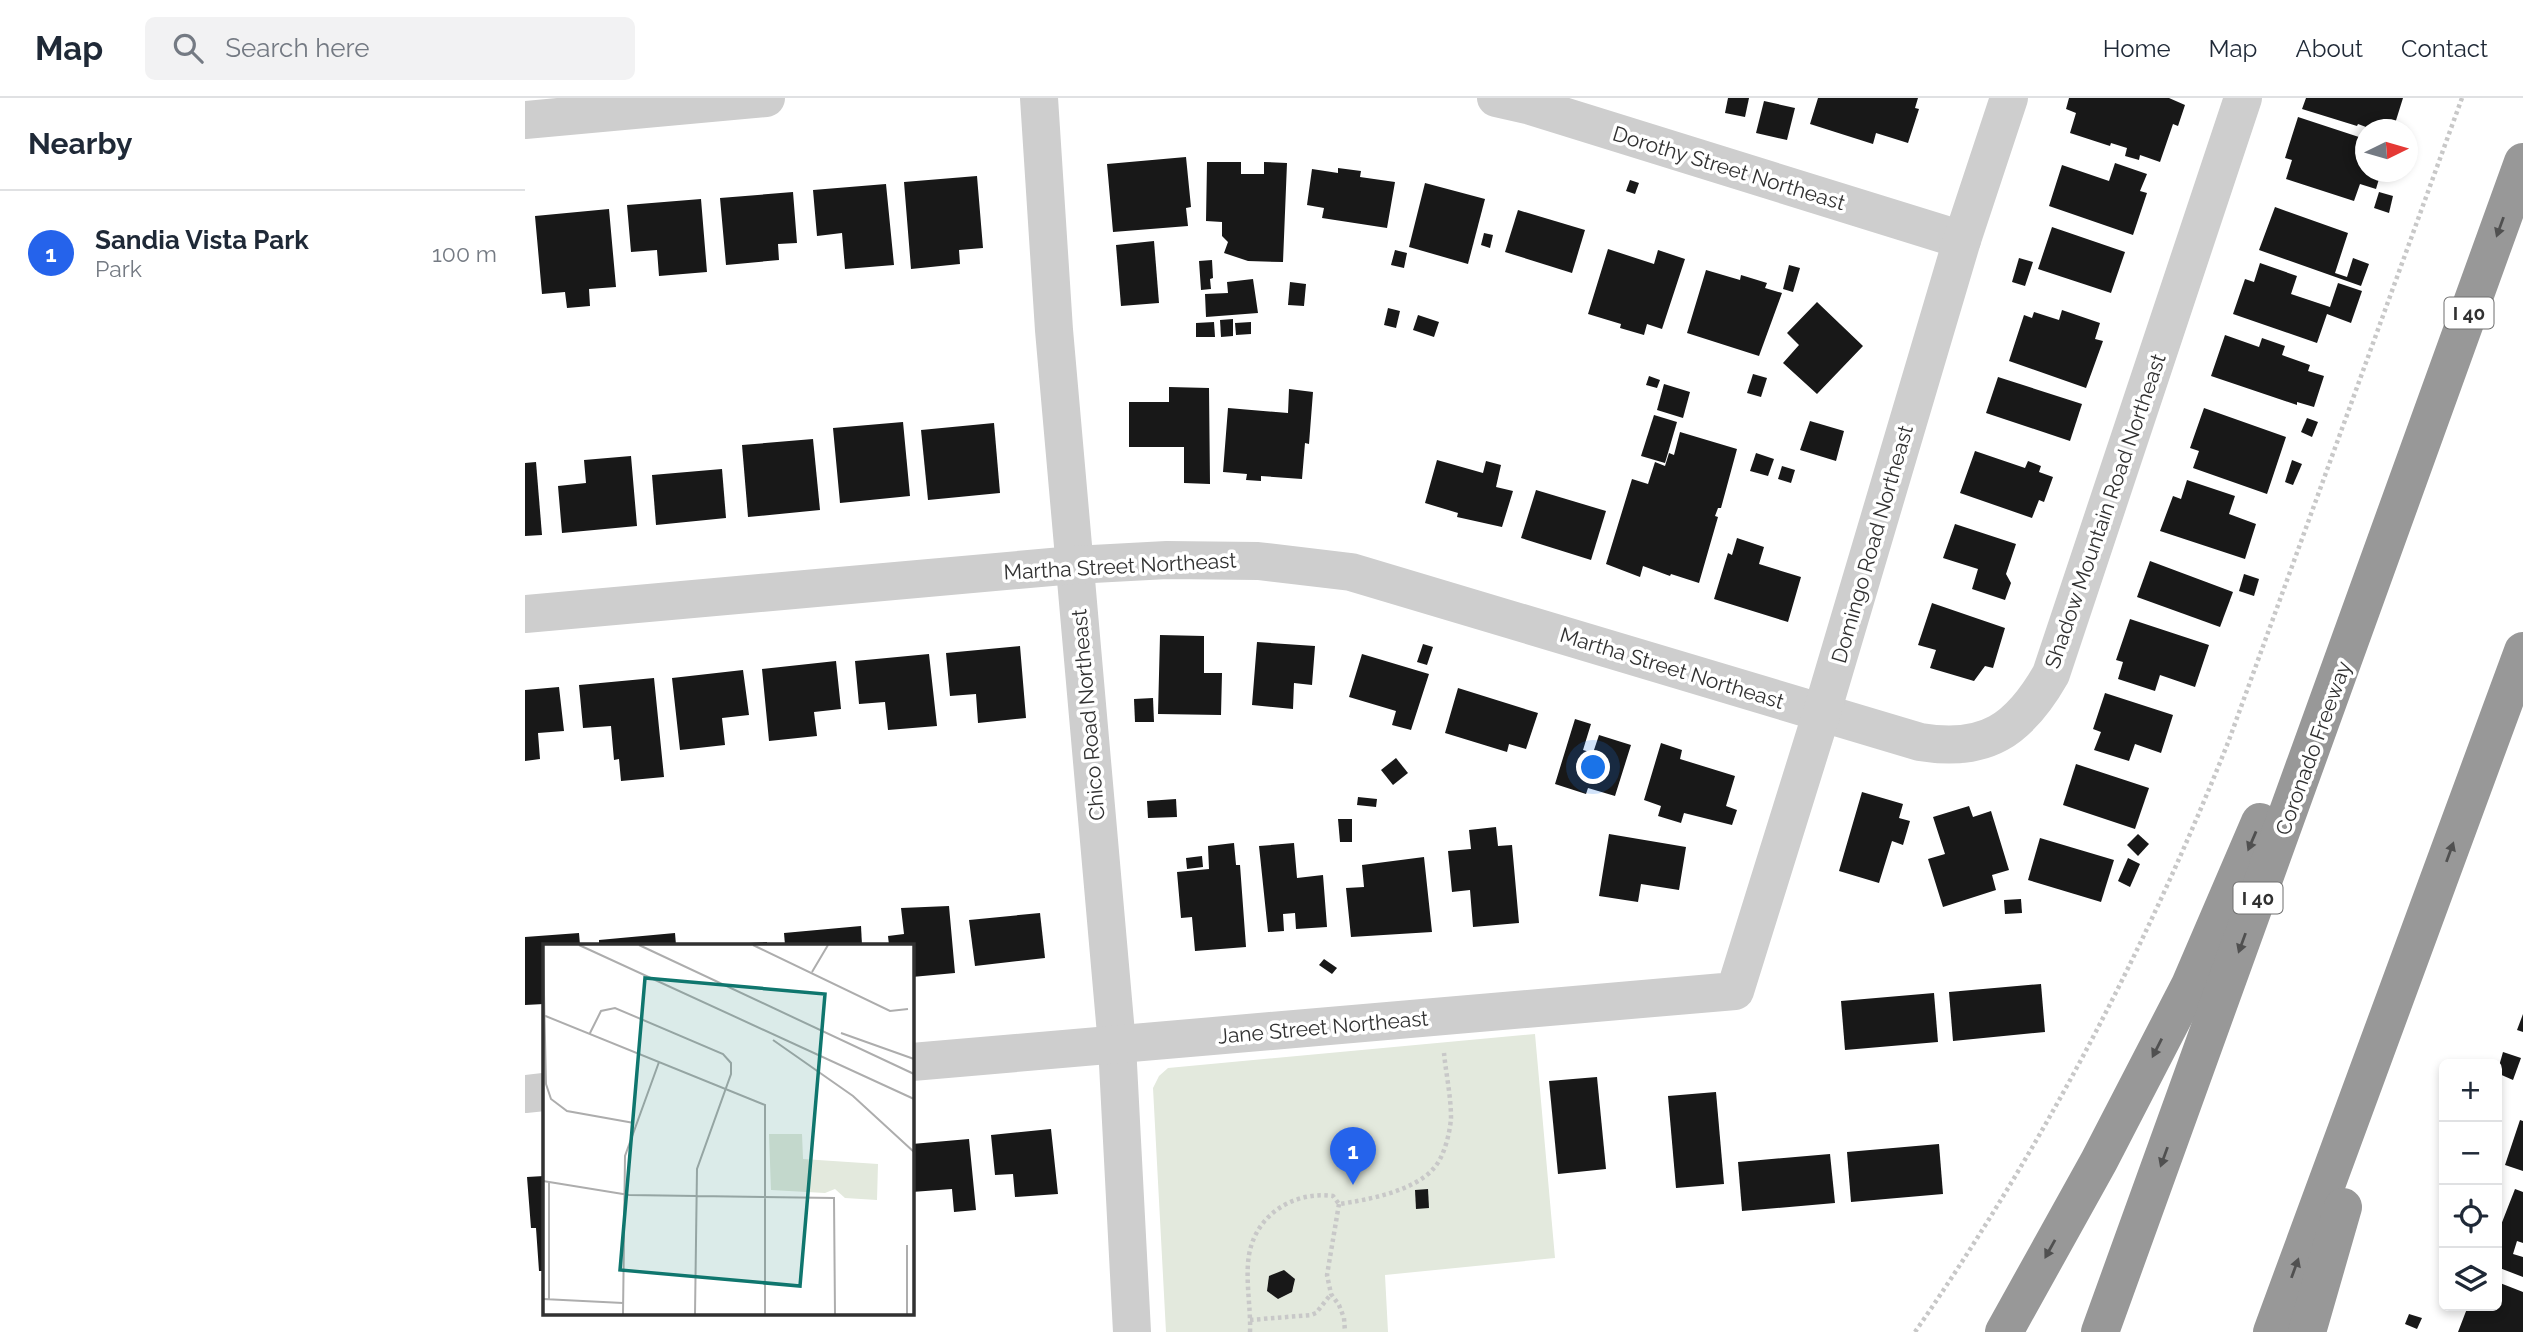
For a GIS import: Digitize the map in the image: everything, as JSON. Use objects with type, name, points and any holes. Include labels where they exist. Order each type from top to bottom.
[{"type":"highway","name":"Coronado Freeway","points":[[2100,1332],[2523,163]]},
{"type":"highway","points":[[2004,1332],[2099,1161],[2190,985],[2416,464]]},
{"type":"highway","points":[[2272,1332],[2523,651]]},
{"type":"highway","points":[[2307,1332],[2426,916]]},
{"type":"street","points":[[525,120],[767,98]]},
{"type":"street","name":"Chico Road Northeast","points":[[1039,98],[1054,330],[1117,1045],[1132,1332]]},
{"type":"street","name":"Domingo Road Northeast","points":[[1735,991],[1822,712],[1962,240],[2009,98]]},
{"type":"street","name":"Shadow Mountain Road Northeast","points":[[1822,712],[1920,742],[1960,745],[1979,742],[1997,734],[2025,714],[2036,701],[2051,674],[2243,98]]},
{"type":"street","name":"Dorothy Street Northeast","points":[[1519,101],[1962,240]]},
{"type":"street","name":"Martha Street Northeast","points":[[525,614],[1074,565],[1192,559],[1258,561],[1351,572],[1822,712]]},
{"type":"street","name":"Jane Street Northeast","points":[[913,1062],[1735,991]]},
{"type":"street","points":[[525,1094],[543,1092]]},
{"type":"path","points":[[1915,1332],[2004,1197],[2051,1117],[2149,928],[2199,816],[2462,98]]},
{"type":"path","points":[[1339,1204],[1383,1195],[1411,1184],[1435,1168],[1444,1148],[1451,1119],[1444,1052]]},
{"type":"path","points":[[1250,1332],[1249,1252],[1264,1223],[1282,1204],[1316,1194],[1333,1196],[1339,1204],[1327,1275],[1331,1294],[1339,1305],[1345,1332]]},
{"type":"path","points":[[1250,1320],[1311,1315],[1316,1313],[1331,1294]]},
{"type":"shaded area","points":[[1535,1034],[1555,1258],[1385,1275],[1388,1332],[1166,1332],[1153,1088],[1159,1076],[1168,1068]]},
{"type":"building","points":[[1728,98],[1749,98],[1745,117],[1725,113]]},
{"type":"building","points":[[1818,98],[1918,98],[1915,108],[1919,109],[1908,143],[1876,133],[1873,144],[1810,124]]},
{"type":"building","points":[[2069,98],[2169,98],[2185,105],[2178,126],[2173,124],[2160,162],[2140,155],[2139,160],[2125,156],[2127,148],[2111,143],[2110,146],[2070,133],[2076,113],[2066,109]]},
{"type":"building","points":[[2306,98],[2403,98],[2396,119],[2355,119],[2355,125],[2302,109]]},
{"type":"building","points":[[1764,101],[1795,108],[1787,140],[1756,133]]},
{"type":"building","points":[[2298,117],[2355,136],[2355,182],[2378,182],[2376,189],[2360,184],[2354,201],[2286,179],[2292,160],[2285,158]]},
{"type":"building","points":[[1186,157],[1191,207],[1186,208],[1188,226],[1113,232],[1107,164]]},
{"type":"building","points":[[1207,162],[1241,162],[1241,174],[1264,174],[1264,162],[1287,163],[1283,262],[1248,261],[1224,253],[1228,242],[1222,236],[1222,222],[1206,221]]},
{"type":"building","points":[[2115,163],[2147,174],[2140,191],[2147,193],[2133,235],[2049,206],[2062,165],[2109,181]]},
{"type":"building","points":[[1338,168],[1361,171],[1360,177],[1395,182],[1387,228],[1322,218],[1324,208],[1307,205],[1312,169],[1338,173]]},
{"type":"building","points":[[977,176],[983,248],[959,250],[960,264],[911,269],[904,182]]},
{"type":"building","points":[[1630,180],[1639,183],[1635,194],[1626,191]]},
{"type":"building","points":[[1425,183],[1485,199],[1468,264],[1409,247]]},
{"type":"building","points":[[886,184],[894,265],[845,269],[842,233],[817,236],[813,190]]},
{"type":"building","points":[[793,192],[797,243],[778,244],[779,260],[726,265],[720,198]]},
{"type":"building","points":[[2379,192],[2393,196],[2389,213],[2374,208]]},
{"type":"building","points":[[701,199],[707,272],[659,276],[657,250],[631,252],[627,205]]},
{"type":"building","points":[[2275,207],[2348,233],[2335,273],[2347,277],[2353,258],[2369,264],[2361,286],[2259,250]]},
{"type":"building","points":[[609,209],[616,287],[589,289],[590,306],[567,308],[565,292],[542,294],[535,216]]},
{"type":"building","points":[[1518,210],[1585,230],[1572,273],[1505,252]]},
{"type":"building","points":[[2052,227],[2125,252],[2111,293],[2038,269]]},
{"type":"building","points":[[1484,233],[1493,235],[1490,248],[1481,245]]},
{"type":"building","points":[[1154,241],[1159,303],[1121,306],[1116,245]]},
{"type":"building","points":[[1608,249],[1654,264],[1658,250],[1685,259],[1662,329],[1647,324],[1644,335],[1620,328],[1621,324],[1588,314]]},
{"type":"building","points":[[1395,250],[1407,253],[1404,268],[1391,265]]},
{"type":"building","points":[[2019,258],[2033,262],[2025,286],[2012,282]]},
{"type":"building","points":[[1212,260],[1211,289],[1201,290],[1199,261]]},
{"type":"building","points":[[2260,263],[2297,276],[2291,294],[2330,307],[2338,283],[2362,291],[2351,323],[2327,314],[2317,343],[2233,314],[2245,279],[2254,282]]},
{"type":"building","points":[[1789,265],[1800,268],[1793,292],[1783,289]]},
{"type":"building","points":[[1706,270],[1740,280],[1741,275],[1767,283],[1765,288],[1782,293],[1759,356],[1687,333]]},
{"type":"building","points":[[1253,279],[1258,313],[1206,317],[1205,294],[1228,293],[1227,282]]},
{"type":"building","points":[[1290,282],[1306,284],[1304,306],[1288,305]]},
{"type":"building","points":[[1817,302],[1863,346],[1817,394],[1783,363],[1799,345],[1787,333]]},
{"type":"building","points":[[1388,308],[1400,311],[1396,328],[1384,325]]},
{"type":"building","points":[[2062,310],[2100,323],[2095,339],[2103,341],[2086,388],[2009,361],[2024,315],[2032,318],[2034,312],[2059,320]]},
{"type":"building","points":[[1418,315],[1439,322],[1434,337],[1413,330]]},
{"type":"building","points":[[1233,319],[1233,336],[1221,337],[1220,320]]},
{"type":"building","points":[[1214,322],[1215,337],[1196,337],[1196,323]]},
{"type":"building","points":[[1251,322],[1251,334],[1236,335],[1235,323]]},
{"type":"building","points":[[2225,335],[2259,347],[2262,338],[2285,346],[2282,355],[2310,365],[2308,371],[2324,376],[2314,407],[2297,402],[2297,405],[2211,376]]},
{"type":"building","points":[[1753,374],[1767,378],[1761,397],[1747,393]]},
{"type":"building","points":[[1649,376],[1660,380],[1657,388],[1646,385]]},
{"type":"building","points":[[1998,377],[2082,404],[2070,441],[1986,413]]},
{"type":"building","points":[[1664,384],[1690,392],[1683,418],[1657,410]]},
{"type":"building","points":[[1169,387],[1209,388],[1210,484],[1184,483],[1184,447],[1129,447],[1129,402],[1169,402]]},
{"type":"building","points":[[1289,389],[1313,392],[1309,444],[1305,443],[1302,479],[1261,476],[1261,481],[1246,480],[1247,474],[1223,472],[1228,408],[1288,413]]},
{"type":"building","points":[[2204,408],[2286,437],[2267,494],[2193,468],[2199,451],[2190,448]]},
{"type":"building","points":[[1654,415],[1677,422],[1665,463],[1641,456]]},
{"type":"building","points":[[2307,418],[2318,422],[2312,437],[2301,432]]},
{"type":"building","points":[[1810,421],[1844,431],[1836,461],[1800,450]]},
{"type":"building","points":[[903,422],[910,496],[840,503],[833,428]]},
{"type":"building","points":[[994,423],[1000,493],[928,500],[921,430]]},
{"type":"building","points":[[1680,432],[1737,449],[1721,508],[1718,508],[1715,516],[1718,517],[1699,583],[1643,566],[1640,577],[1606,564],[1632,479],[1648,484],[1655,462],[1665,466],[1669,453],[1674,455]]},
{"type":"building","points":[[813,439],[820,510],[748,517],[742,445]]},
{"type":"building","points":[[1975,451],[2025,468],[2028,461],[2041,466],[2039,472],[2053,477],[2044,502],[2039,500],[2032,518],[1960,493]]},
{"type":"building","points":[[1756,453],[1774,459],[1768,476],[1750,471]]},
{"type":"building","points":[[631,456],[637,526],[562,533],[558,486],[586,483],[584,460]]},
{"type":"building","points":[[1437,460],[1483,473],[1486,461],[1501,465],[1496,487],[1513,491],[1502,527],[1457,517],[1458,513],[1425,503]]},
{"type":"building","points":[[2292,460],[2302,464],[2293,485],[2285,482]]},
{"type":"building","points":[[536,462],[542,535],[525,536],[525,463]]},
{"type":"building","points":[[1782,466],[1795,470],[1791,483],[1778,479]]},
{"type":"building","points":[[722,469],[726,518],[656,525],[652,475]]},
{"type":"building","points":[[2187,480],[2235,496],[2229,514],[2256,524],[2245,559],[2160,531],[2173,496],[2181,499]]},
{"type":"building","points":[[1536,490],[1606,511],[1591,560],[1521,538]]},
{"type":"building","points":[[1955,524],[2016,544],[2006,574],[2011,583],[2005,600],[1972,589],[1978,569],[1943,558]]},
{"type":"building","points":[[1737,538],[1764,547],[1759,564],[1801,577],[1788,622],[1714,599],[1728,553],[1732,555]]},
{"type":"building","points":[[2150,561],[2233,592],[2220,627],[2137,597]]},
{"type":"building","points":[[2244,574],[2259,579],[2254,596],[2239,591]]},
{"type":"building","points":[[1932,603],[2005,628],[1993,668],[1985,666],[1974,681],[1930,668],[1936,650],[1918,645]]},
{"type":"building","points":[[2130,619],[2209,645],[2195,687],[2160,675],[2155,691],[2118,679],[2123,662],[2116,660]]},
{"type":"building","points":[[1160,635],[1204,636],[1204,673],[1222,673],[1221,715],[1158,714]]},
{"type":"building","points":[[1257,642],[1315,646],[1312,685],[1294,683],[1293,709],[1252,705]]},
{"type":"building","points":[[1423,644],[1433,647],[1427,665],[1417,662]]},
{"type":"building","points":[[1020,646],[1026,718],[978,723],[976,694],[950,696],[946,653]]},
{"type":"building","points":[[929,654],[937,726],[888,730],[885,702],[859,704],[855,661]]},
{"type":"building","points":[[1362,654],[1429,674],[1411,730],[1392,725],[1396,711],[1349,697]]},
{"type":"building","points":[[836,661],[841,709],[814,712],[817,736],[769,741],[762,669]]},
{"type":"building","points":[[743,670],[749,715],[722,718],[725,745],[680,750],[672,678]]},
{"type":"building","points":[[654,678],[664,777],[621,781],[619,759],[614,760],[611,726],[583,728],[579,685]]},
{"type":"building","points":[[559,687],[564,731],[538,733],[540,759],[525,761],[525,690]]},
{"type":"building","points":[[1458,688],[1538,713],[1526,749],[1509,744],[1507,752],[1445,733]]},
{"type":"building","points":[[2105,693],[2173,715],[2161,753],[2135,744],[2129,761],[2094,750],[2101,732],[2093,729]]},
{"type":"building","points":[[1153,698],[1154,722],[1135,722],[1134,699]]},
{"type":"building","points":[[1575,719],[1591,724],[1583,750],[1593,753],[1599,735],[1631,745],[1615,796],[1588,788],[1586,794],[1555,784]]},
{"type":"building","points":[[1661,743],[1682,750],[1680,759],[1735,776],[1726,806],[1737,810],[1732,825],[1684,813],[1681,823],[1658,816],[1661,806],[1644,800]]},
{"type":"building","points":[[1396,758],[1408,773],[1393,785],[1381,770]]},
{"type":"building","points":[[2076,764],[2149,788],[2135,829],[2063,805]]},
{"type":"building","points":[[1862,792],[1903,804],[1899,818],[1910,821],[1903,845],[1892,841],[1879,883],[1839,871]]},
{"type":"building","points":[[1358,797],[1377,799],[1376,807],[1357,805]]},
{"type":"building","points":[[1176,799],[1177,817],[1148,818],[1147,801]]},
{"type":"building","points":[[1969,806],[1973,817],[1991,811],[2009,870],[1992,875],[1996,890],[1943,907],[1928,859],[1945,854],[1933,817]]},
{"type":"building","points":[[1338,819],[1352,819],[1352,842],[1340,842]]},
{"type":"building","points":[[1496,827],[1498,846],[1512,845],[1519,923],[1473,927],[1470,890],[1452,892],[1448,851],[1471,849],[1469,830]]},
{"type":"building","points":[[1609,834],[1686,847],[1679,890],[1641,884],[1638,902],[1599,896]]},
{"type":"building","points":[[2138,834],[2149,844],[2138,856],[2127,845]]},
{"type":"building","points":[[2040,838],[2114,860],[2101,902],[2028,880]]},
{"type":"building","points":[[1234,843],[1236,865],[1240,865],[1246,947],[1195,951],[1192,917],[1181,918],[1177,872],[1209,869],[1208,846]]},
{"type":"building","points":[[1294,843],[1297,878],[1323,875],[1327,927],[1296,929],[1295,913],[1283,914],[1284,931],[1268,932],[1259,846]]},
{"type":"building","points":[[1202,856],[1203,867],[1187,869],[1186,858]]},
{"type":"building","points":[[1424,857],[1432,932],[1351,937],[1346,888],[1364,887],[1362,865]]},
{"type":"building","points":[[2128,858],[2140,864],[2130,887],[2118,881]]},
{"type":"building","points":[[2021,899],[2022,913],[2005,914],[2004,900]]},
{"type":"building","points":[[949,906],[955,973],[913,977],[913,944],[889,944],[888,936],[904,934],[901,908]]},
{"type":"building","points":[[1040,913],[1045,958],[975,966],[969,920]]},
{"type":"building","points":[[861,926],[862,944],[785,944],[784,933]]},
{"type":"building","points":[[579,933],[580,944],[543,944],[543,1004],[525,1005],[525,937]]},
{"type":"building","points":[[675,933],[676,944],[599,944],[599,940]]},
{"type":"building","points":[[1324,959],[1337,968],[1332,974],[1319,965]]},
{"type":"building","points":[[2041,984],[2045,1032],[1953,1041],[1949,992]]},
{"type":"building","points":[[1934,993],[1938,1042],[1845,1050],[1841,1001]]},
{"type":"building","points":[[2523,1014],[2523,1032],[2517,1030]]},
{"type":"building","points":[[2503,1052],[2521,1058],[2513,1080],[2502,1075]]},
{"type":"building","points":[[1597,1077],[1606,1169],[1558,1174],[1549,1081]]},
{"type":"building","points":[[1716,1092],[1724,1184],[1676,1188],[1668,1096]]},
{"type":"building","points":[[2520,1120],[2523,1121],[2523,1171],[2505,1165]]},
{"type":"building","points":[[1051,1129],[1058,1194],[1015,1197],[1013,1174],[995,1175],[991,1135]]},
{"type":"building","points":[[969,1139],[976,1210],[954,1212],[952,1189],[913,1192],[913,1144]]},
{"type":"building","points":[[1939,1144],[1943,1194],[1851,1202],[1847,1152]]},
{"type":"building","points":[[1830,1154],[1835,1203],[1742,1211],[1738,1162]]},
{"type":"building","points":[[543,1176],[543,1271],[539,1271],[536,1228],[531,1228],[527,1177]]},
{"type":"building","points":[[1428,1189],[1429,1208],[1416,1209],[1415,1190]]},
{"type":"building","points":[[2515,1189],[2523,1192],[2523,1243],[2517,1241],[2513,1254],[2523,1257],[2523,1277],[2502,1269],[2502,1222]]},
{"type":"building","points":[[1284,1270],[1295,1279],[1292,1292],[1278,1299],[1267,1291],[1269,1276]]},
{"type":"building","points":[[2502,1284],[2523,1292],[2523,1332],[2458,1332],[2466,1311],[2502,1311]]},
{"type":"building","points":[[2409,1314],[2422,1318],[2417,1329],[2405,1324]]},
{"type":"place","name":"Sandia Vista Park","points":[[1353,1185]]}]
